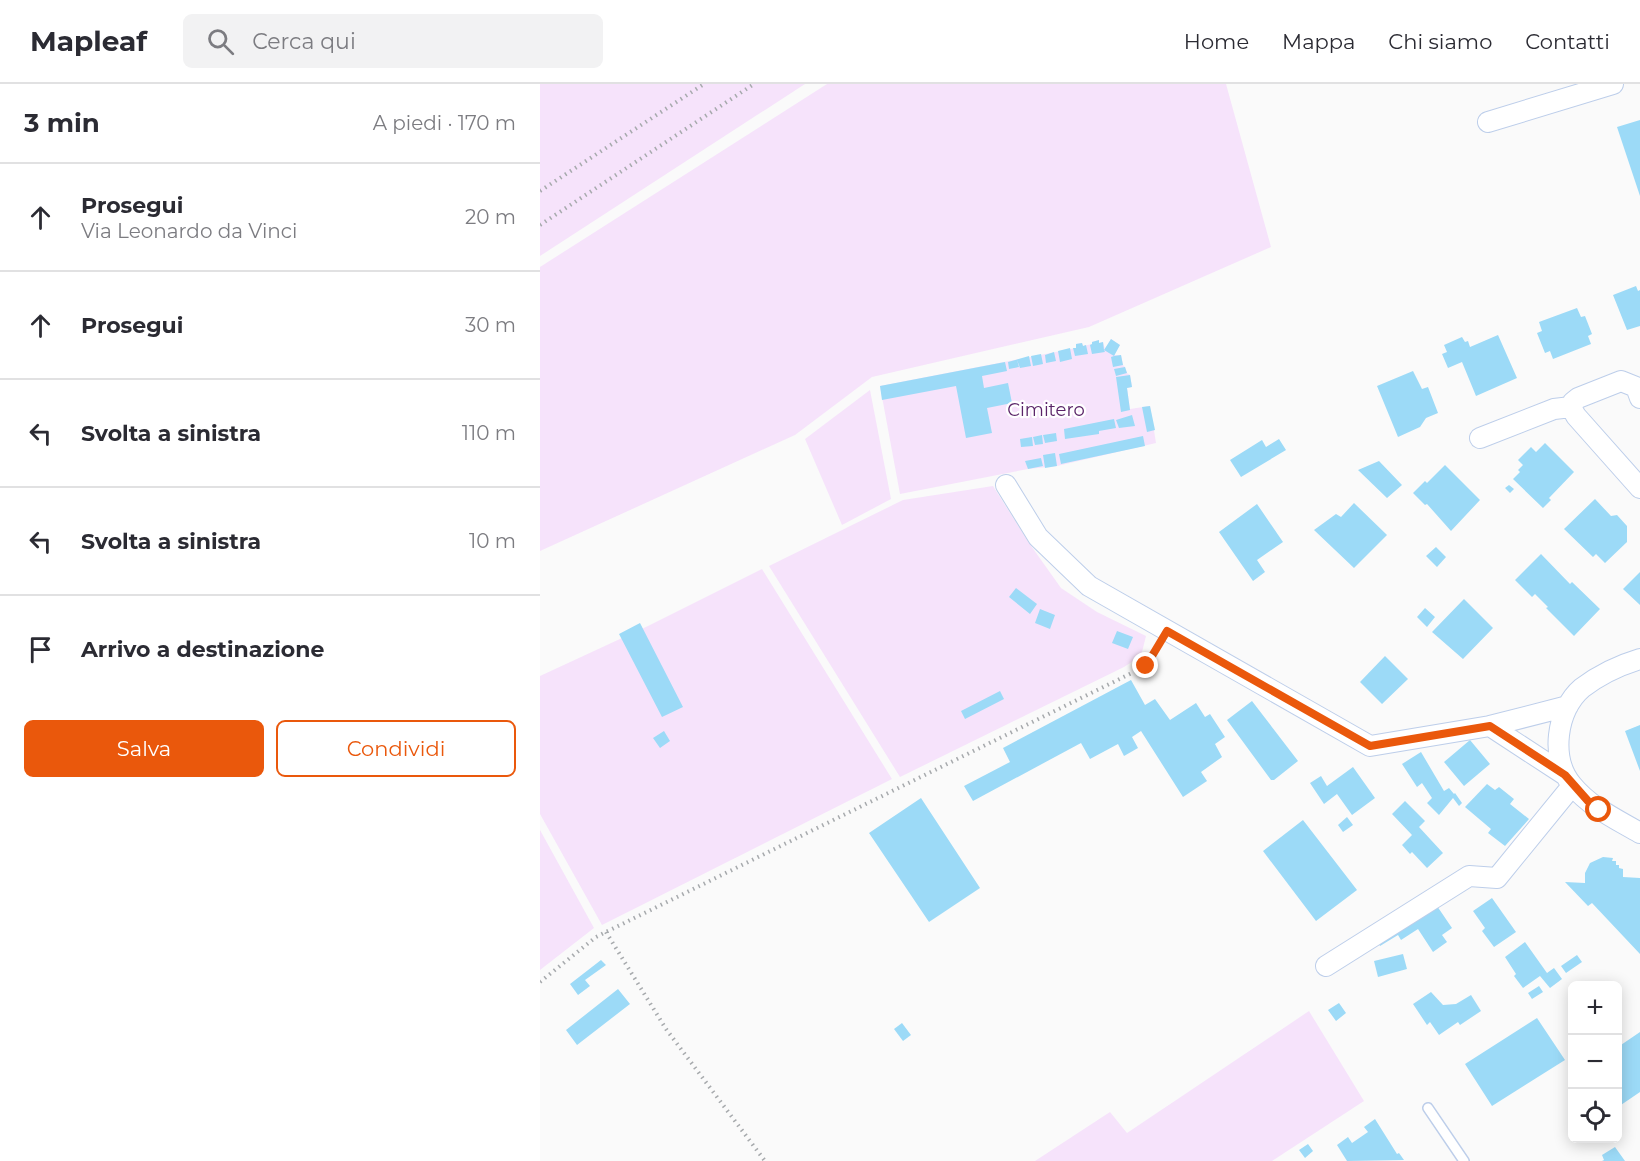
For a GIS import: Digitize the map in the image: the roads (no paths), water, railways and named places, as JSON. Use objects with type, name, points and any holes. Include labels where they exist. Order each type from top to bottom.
[{"type":"street","points":[[1488,122],[1613,84]]},
{"type":"street","points":[[1571,407],[1578,398],[1621,381],[1636,387],[1640,398]]},
{"type":"street","points":[[1480,438],[1554,409],[1571,407]]},
{"type":"street","points":[[1571,407],[1576,416],[1640,488]]},
{"type":"street","points":[[1006,485],[1038,537],[1089,586],[1370,746],[1490,726],[1568,706]]},
{"type":"street","points":[[1568,780],[1558,756],[1558,734],[1568,706],[1581,689],[1607,672],[1640,659]]},
{"type":"street","points":[[1490,726],[1568,780],[1599,810],[1640,833]]},
{"type":"street","points":[[1326,966],[1469,876],[1497,878],[1568,780]]},
{"type":"lane","points":[[1428,1108],[1464,1161]]},
{"type":"park label","name":"Cimitero","points":[[1046,410]]}]
